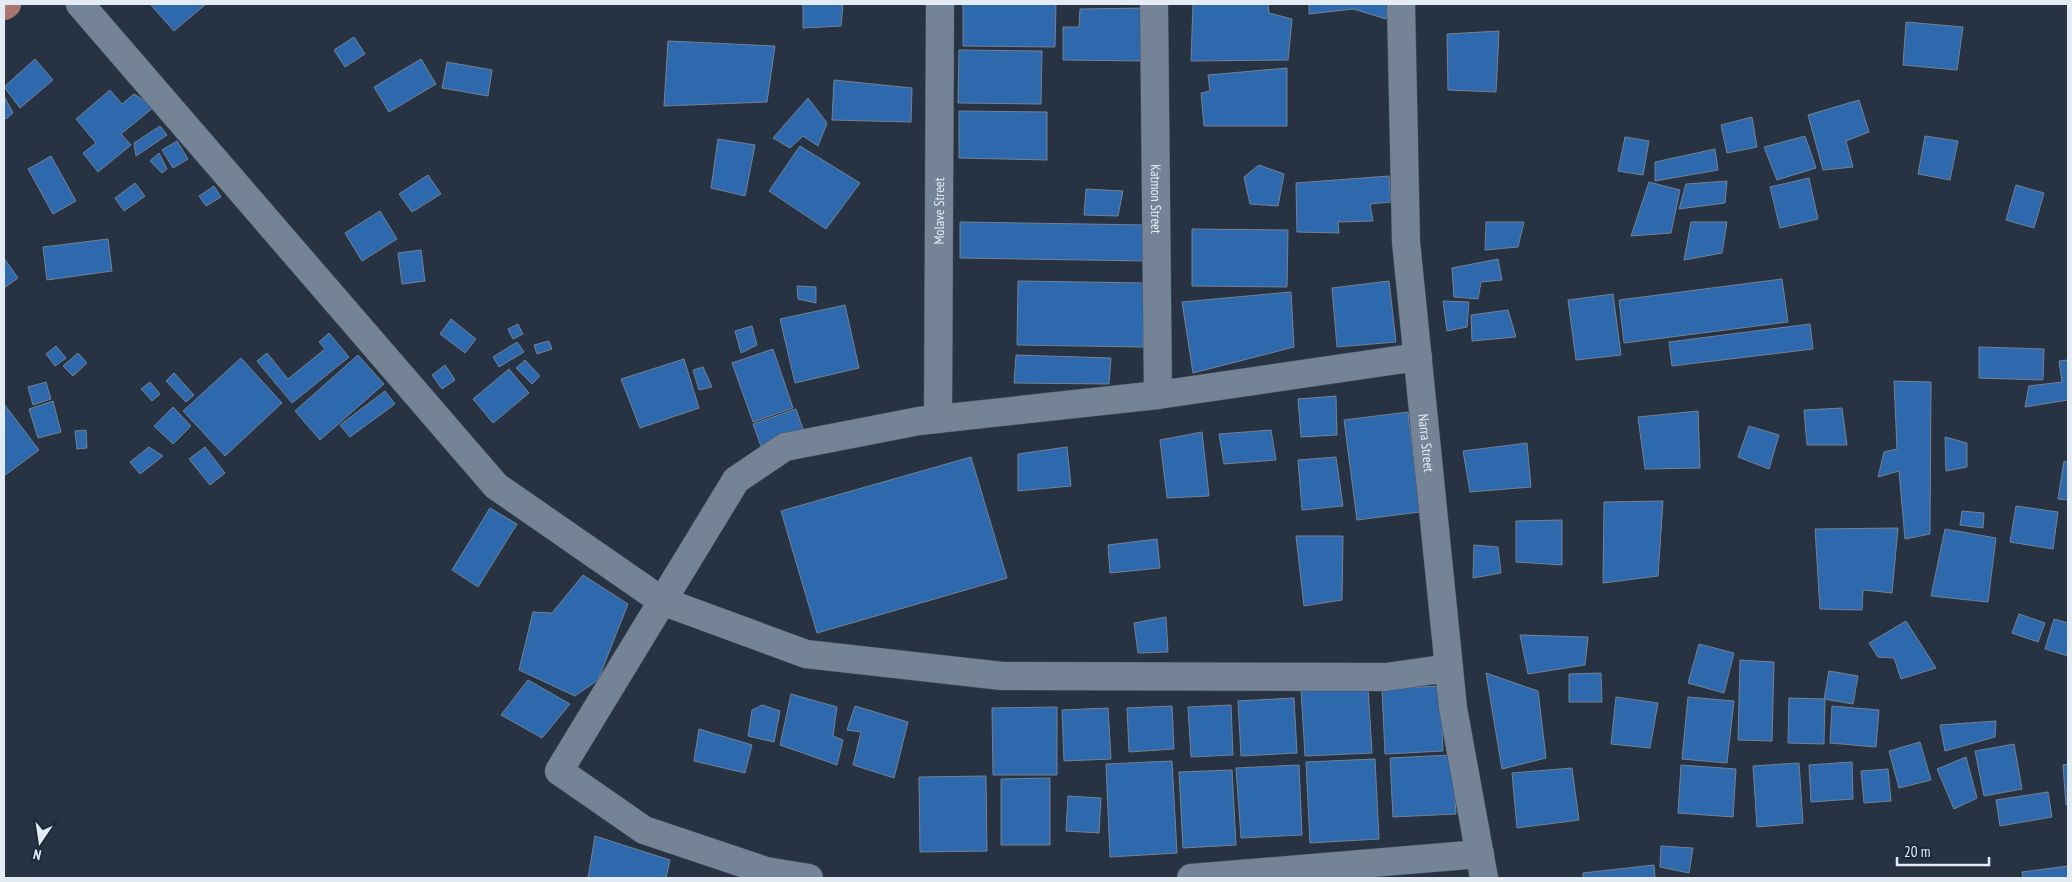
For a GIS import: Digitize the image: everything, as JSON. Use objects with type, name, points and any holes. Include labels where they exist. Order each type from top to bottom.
[{"type":"street","points":[[80,4],[496,486],[662,601],[806,654],[1002,676],[1386,677],[1449,668]]},
{"type":"street","name":"Molave Street","points":[[938,418],[940,4]]},
{"type":"street","name":"Katmon Street","points":[[1154,4],[1158,395]]},
{"type":"street","name":"Narra Street","points":[[1401,4],[1406,242],[1453,708],[1482,866]]},
{"type":"street","points":[[809,878],[766,871],[644,830],[559,771],[736,480],[785,447],[938,418],[1158,395],[1418,357]]},
{"type":"street","points":[[1191,878],[1482,866]]},
{"type":"building","points":[[150,4],[206,4],[174,31]]},
{"type":"building","points":[[803,4],[843,4],[841,26],[803,28]]},
{"type":"building","points":[[963,4],[1056,4],[1055,47],[963,46]]},
{"type":"building","points":[[1193,4],[1268,4],[1269,13],[1292,19],[1288,60],[1191,61]]},
{"type":"building","points":[[1309,4],[1388,4],[1386,19],[1353,9],[1309,14]]},
{"type":"building","points":[[1149,8],[1145,61],[1063,60],[1063,27],[1079,27],[1080,9]]},
{"type":"building","points":[[1906,22],[1963,27],[1957,70],[1903,65]]},
{"type":"building","points":[[1499,31],[1496,92],[1448,90],[1447,34]]},
{"type":"building","points":[[354,37],[365,54],[345,67],[334,50]]},
{"type":"building","points":[[668,41],[775,46],[767,102],[664,106]]},
{"type":"building","points":[[959,50],[1042,51],[1041,104],[958,103]]},
{"type":"building","points":[[35,59],[53,80],[20,108],[4,87]]},
{"type":"building","points":[[421,59],[436,84],[389,112],[374,87]]},
{"type":"building","points":[[447,62],[492,70],[488,96],[442,88]]},
{"type":"building","points":[[1287,68],[1287,126],[1204,126],[1201,93],[1210,91],[1208,75]]},
{"type":"building","points":[[834,80],[912,88],[911,122],[832,120]]},
{"type":"building","points":[[110,90],[122,104],[134,94],[154,107],[121,134],[131,145],[98,172],[83,153],[96,143],[76,119]]},
{"type":"building","points":[[4,96],[13,113],[6,119],[4,116]]},
{"type":"building","points":[[808,98],[827,123],[818,146],[803,136],[790,148],[773,138]]},
{"type":"building","points":[[1859,100],[1869,132],[1846,141],[1853,167],[1823,170],[1808,115]]},
{"type":"building","points":[[959,111],[1047,112],[1047,160],[959,158]]},
{"type":"building","points":[[1752,117],[1757,147],[1727,153],[1721,125]]},
{"type":"building","points":[[160,126],[167,135],[136,156],[134,143]]},
{"type":"building","points":[[1805,136],[1816,168],[1777,180],[1764,147]]},
{"type":"building","points":[[1925,136],[1958,141],[1950,180],[1918,174]]},
{"type":"building","points":[[1625,137],[1649,141],[1643,175],[1618,171]]},
{"type":"building","points":[[718,139],[755,145],[745,196],[711,188]]},
{"type":"building","points":[[177,141],[188,159],[173,168],[162,150]]},
{"type":"building","points":[[800,146],[860,183],[826,229],[769,191]]},
{"type":"building","points":[[1715,149],[1718,170],[1655,181],[1655,162]]},
{"type":"building","points":[[159,153],[167,169],[162,173],[150,161]]},
{"type":"building","points":[[51,156],[76,201],[53,214],[28,169]]},
{"type":"building","points":[[1259,165],[1284,174],[1278,206],[1250,204],[1244,177]]},
{"type":"building","points":[[428,175],[441,194],[412,212],[399,194]]},
{"type":"building","points":[[1389,176],[1391,202],[1370,204],[1373,221],[1338,222],[1339,233],[1297,232],[1296,183]]},
{"type":"building","points":[[1809,178],[1818,219],[1780,228],[1770,187]]},
{"type":"building","points":[[1727,181],[1725,203],[1679,209],[1686,184]]},
{"type":"building","points":[[1649,182],[1680,190],[1671,233],[1631,236]]},
{"type":"building","points":[[135,183],[145,196],[124,211],[115,198]]},
{"type":"building","points":[[2016,185],[2044,193],[2034,228],[2006,220]]},
{"type":"building","points":[[214,186],[221,197],[206,206],[199,196]]},
{"type":"building","points":[[1086,189],[1123,191],[1118,216],[1084,215]]},
{"type":"building","points":[[380,211],[397,239],[362,261],[345,233]]},
{"type":"building","points":[[960,222],[1147,225],[1147,261],[960,258]]},
{"type":"building","points":[[1486,222],[1524,222],[1518,247],[1485,250]]},
{"type":"building","points":[[1691,222],[1727,222],[1722,253],[1684,260]]},
{"type":"building","points":[[1192,229],[1288,230],[1287,287],[1192,286]]},
{"type":"building","points":[[108,239],[112,271],[47,280],[43,247]]},
{"type":"building","points":[[421,250],[425,281],[402,284],[398,253]]},
{"type":"building","points":[[4,258],[18,278],[4,288]]},
{"type":"building","points":[[1498,259],[1502,280],[1481,282],[1478,299],[1454,297],[1452,268]]},
{"type":"building","points":[[1782,279],[1788,322],[1624,343],[1619,300]]},
{"type":"building","points":[[1018,281],[1144,283],[1143,347],[1017,345]]},
{"type":"building","points":[[1389,281],[1396,342],[1337,347],[1332,288]]},
{"type":"building","points":[[797,286],[816,287],[816,303],[798,299]]},
{"type":"building","points":[[1291,292],[1294,347],[1193,373],[1182,302]]},
{"type":"building","points":[[1613,294],[1621,355],[1576,360],[1568,300]]},
{"type":"building","points":[[1443,301],[1469,302],[1467,327],[1447,331]]},
{"type":"building","points":[[845,305],[859,368],[795,383],[780,319]]},
{"type":"building","points":[[1508,310],[1516,337],[1472,341],[1471,315]]},
{"type":"building","points":[[451,319],[476,339],[465,353],[440,334]]},
{"type":"building","points":[[518,324],[523,334],[513,339],[508,329]]},
{"type":"building","points":[[1810,324],[1813,349],[1672,366],[1669,342]]},
{"type":"building","points":[[752,326],[757,345],[741,353],[735,331]]},
{"type":"building","points":[[329,333],[349,357],[292,403],[257,361],[267,353],[288,379],[325,349],[319,342]]},
{"type":"building","points":[[549,341],[552,349],[537,354],[534,345]]},
{"type":"building","points":[[517,342],[524,352],[499,367],[493,357]]},
{"type":"building","points":[[56,346],[66,358],[55,366],[46,354]]},
{"type":"building","points":[[1979,347],[2044,349],[2043,380],[1979,378]]},
{"type":"building","points":[[773,349],[793,408],[753,422],[732,363]]},
{"type":"building","points":[[78,353],[87,363],[73,376],[63,366]]},
{"type":"building","points":[[358,355],[384,384],[320,440],[295,411]]},
{"type":"building","points":[[1016,355],[1111,358],[1109,384],[1014,383]]},
{"type":"building","points":[[241,358],[282,403],[225,456],[183,411]]},
{"type":"building","points":[[684,359],[699,408],[640,428],[621,379]]},
{"type":"building","points":[[525,360],[540,376],[532,384],[516,368]]},
{"type":"building","points":[[2068,360],[2068,400],[2025,407],[2029,386],[2062,382],[2059,361]]},
{"type":"building","points":[[445,365],[455,380],[442,389],[432,375]]},
{"type":"building","points":[[703,367],[712,387],[699,390],[693,370]]},
{"type":"building","points":[[509,369],[529,393],[493,423],[473,399]]},
{"type":"building","points":[[174,373],[194,395],[186,402],[166,381]]},
{"type":"building","points":[[1894,381],[1931,382],[1930,534],[1905,539],[1899,471],[1878,477],[1884,452],[1897,449]]},
{"type":"building","points":[[46,382],[51,399],[33,405],[28,387]]},
{"type":"building","points":[[150,382],[160,394],[152,401],[141,389]]},
{"type":"building","points":[[385,391],[395,404],[350,437],[340,425]]},
{"type":"building","points":[[1336,396],[1337,435],[1301,437],[1298,399]]},
{"type":"building","points":[[53,401],[61,432],[38,438],[29,409]]},
{"type":"building","points":[[4,404],[39,450],[4,476]]},
{"type":"building","points":[[173,407],[191,426],[173,444],[154,426]]},
{"type":"building","points":[[1842,408],[1847,445],[1807,445],[1804,410]]},
{"type":"building","points":[[796,409],[805,435],[762,449],[753,424]]},
{"type":"building","points":[[1698,411],[1700,468],[1645,469],[1638,417]]},
{"type":"building","points":[[1408,412],[1420,512],[1357,520],[1344,420]]},
{"type":"building","points":[[1749,426],[1779,435],[1769,469],[1738,457]]},
{"type":"building","points":[[86,430],[87,448],[77,449],[75,431]]},
{"type":"building","points":[[1271,430],[1276,460],[1224,464],[1219,434]]},
{"type":"building","points":[[1202,432],[1209,496],[1167,498],[1160,440]]},
{"type":"building","points":[[1945,437],[1967,443],[1967,467],[1946,471]]},
{"type":"building","points":[[1527,443],[1531,487],[1470,492],[1463,451]]},
{"type":"building","points":[[149,447],[163,456],[140,474],[130,462]]},
{"type":"building","points":[[205,447],[225,473],[210,485],[189,459]]},
{"type":"building","points":[[1067,447],[1071,486],[1018,491],[1018,454]]},
{"type":"building","points":[[971,457],[1007,578],[817,633],[781,511]]},
{"type":"building","points":[[1336,457],[1343,506],[1302,510],[1298,460]]},
{"type":"building","points":[[2064,461],[2068,462],[2068,500],[2058,499]]},
{"type":"building","points":[[1663,501],[1658,576],[1603,583],[1604,502]]},
{"type":"building","points":[[2016,506],[2058,512],[2053,549],[2010,542]]},
{"type":"building","points":[[490,508],[517,524],[478,587],[452,570]]},
{"type":"building","points":[[1962,511],[1984,513],[1983,528],[1960,525]]},
{"type":"building","points":[[1562,520],[1562,565],[1516,562],[1516,521]]},
{"type":"building","points":[[1898,528],[1892,593],[1863,590],[1862,610],[1820,609],[1815,529]]},
{"type":"building","points":[[1945,529],[1996,538],[1988,602],[1931,596]]},
{"type":"building","points":[[1296,536],[1343,536],[1342,600],[1304,606]]},
{"type":"building","points":[[1157,539],[1160,568],[1110,573],[1108,545]]},
{"type":"building","points":[[1474,545],[1498,547],[1501,573],[1473,578]]},
{"type":"building","points":[[583,575],[628,604],[598,680],[575,696],[519,670],[533,612],[552,613]]},
{"type":"building","points":[[2019,614],[2045,623],[2038,642],[2012,633]]},
{"type":"building","points":[[1166,617],[1168,652],[1138,653],[1134,623]]},
{"type":"building","points":[[2054,619],[2068,623],[2068,656],[2045,649]]},
{"type":"building","points":[[1906,621],[1936,668],[1901,679],[1894,658],[1878,657],[1869,643]]},
{"type":"building","points":[[1520,635],[1588,637],[1585,665],[1528,674]]},
{"type":"building","points":[[1699,644],[1734,653],[1724,693],[1688,683]]},
{"type":"building","points":[[1740,660],[1774,662],[1772,741],[1738,740]]},
{"type":"building","points":[[1829,671],[1858,676],[1853,704],[1824,699]]},
{"type":"building","points":[[1486,673],[1538,691],[1546,758],[1502,769]]},
{"type":"building","points":[[1601,673],[1602,702],[1569,702],[1569,674]]},
{"type":"building","points":[[528,680],[570,704],[542,738],[501,715]]},
{"type":"building","points":[[1440,686],[1443,751],[1385,754],[1382,689]]},
{"type":"building","points":[[1368,687],[1372,753],[1305,756],[1301,690]]},
{"type":"building","points":[[791,694],[837,707],[833,736],[843,740],[837,765],[780,745]]},
{"type":"building","points":[[1616,697],[1658,703],[1650,748],[1611,744]]},
{"type":"building","points":[[1688,697],[1734,701],[1727,763],[1682,759]]},
{"type":"building","points":[[1294,698],[1297,753],[1241,756],[1238,701]]},
{"type":"building","points":[[1789,698],[1825,699],[1824,744],[1788,743]]},
{"type":"building","points":[[762,705],[780,711],[774,742],[748,736],[752,710]]},
{"type":"building","points":[[1231,705],[1233,755],[1191,757],[1188,707]]},
{"type":"building","points":[[855,706],[908,722],[894,778],[853,765],[861,732],[847,730]]},
{"type":"building","points":[[1172,706],[1174,749],[1129,752],[1127,708]]},
{"type":"building","points":[[1832,706],[1879,710],[1876,747],[1830,743]]},
{"type":"building","points":[[1057,707],[1057,775],[993,775],[992,708]]},
{"type":"building","points":[[1108,708],[1111,759],[1064,761],[1062,710]]},
{"type":"building","points":[[1996,721],[1995,737],[1945,751],[1940,725]]},
{"type":"building","points":[[699,729],[752,745],[745,773],[694,761]]},
{"type":"building","points":[[1920,742],[1931,780],[1899,788],[1889,751]]},
{"type":"building","points":[[2014,744],[2022,789],[1984,796],[1975,751]]},
{"type":"building","points":[[1452,755],[1456,814],[1393,817],[1390,758]]},
{"type":"building","points":[[1966,757],[1977,798],[1954,809],[1937,769]]},
{"type":"building","points":[[1375,759],[1379,839],[1310,843],[1306,762]]},
{"type":"building","points":[[1172,761],[1177,853],[1110,857],[1106,764]]},
{"type":"building","points":[[1852,762],[1853,799],[1811,802],[1809,765]]},
{"type":"building","points":[[1799,763],[1803,823],[1757,827],[1753,766]]},
{"type":"building","points":[[2068,764],[2068,804],[2066,805],[2063,765]]},
{"type":"building","points":[[1299,765],[1302,835],[1241,838],[1236,768]]},
{"type":"building","points":[[1681,765],[1736,769],[1733,817],[1678,813]]},
{"type":"building","points":[[1572,768],[1579,820],[1517,828],[1512,773]]},
{"type":"building","points":[[1888,769],[1891,801],[1864,803],[1861,771]]},
{"type":"building","points":[[1232,770],[1236,845],[1183,848],[1179,772]]},
{"type":"building","points":[[986,776],[987,851],[920,852],[919,777]]},
{"type":"building","points":[[1050,778],[1050,845],[1001,845],[1001,779]]},
{"type":"building","points":[[2048,792],[2052,817],[2000,826],[1996,800]]},
{"type":"building","points":[[1068,796],[1101,798],[1099,833],[1066,831]]},
{"type":"building","points":[[595,836],[670,860],[666,878],[588,878]]},
{"type":"building","points":[[1661,846],[1693,848],[1689,873],[1660,867]]},
{"type":"building","points":[[1654,865],[1655,878],[1583,878],[1583,873]]},
{"type":"building","points":[[2068,866],[2068,878],[2023,878],[2022,872]]}]
